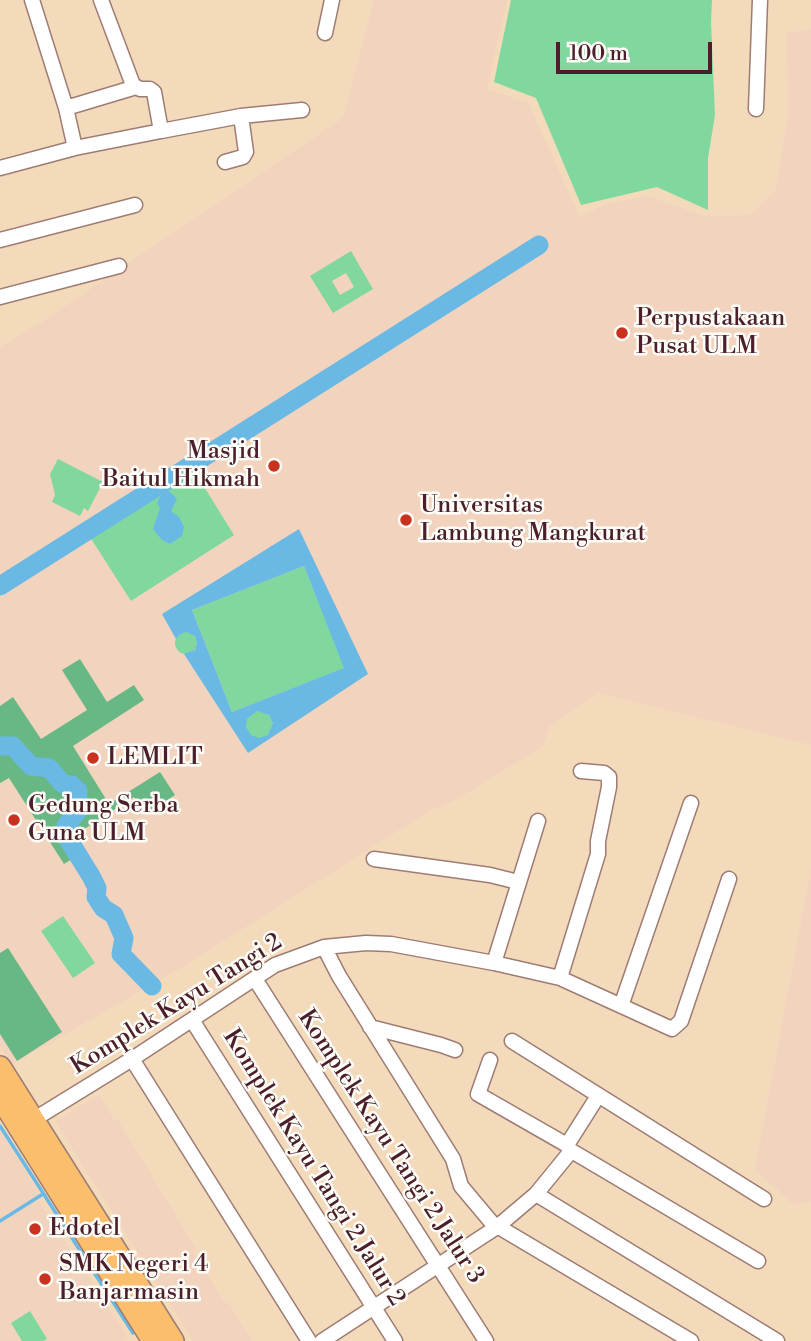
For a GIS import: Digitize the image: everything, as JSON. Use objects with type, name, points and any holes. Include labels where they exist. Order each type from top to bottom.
[{"type":"highway","points":[[0,1067],[173,1341]]},
{"type":"highway","points":[[0,1097],[145,1338]]},
{"type":"street","points":[[32,0],[66,108],[75,148]]},
{"type":"street","points":[[101,0],[129,77],[136,88]]},
{"type":"street","points":[[325,33],[332,0]]},
{"type":"street","points":[[756,109],[760,0]]},
{"type":"street","points":[[66,108],[136,88],[153,91],[161,131]]},
{"type":"street","points":[[0,168],[75,148],[161,131],[241,116],[302,110]]},
{"type":"street","points":[[225,162],[246,154],[241,116]]},
{"type":"street","points":[[0,240],[135,205]]},
{"type":"street","points":[[0,248],[72,230]]},
{"type":"street","points":[[0,297],[119,265]]},
{"type":"street","points":[[560,978],[595,866],[610,787],[609,777],[604,772],[581,771]]},
{"type":"street","points":[[621,1006],[691,803]]},
{"type":"street","points":[[494,963],[538,821]]},
{"type":"street","points":[[374,859],[490,875],[519,882]]},
{"type":"street","name":"Komplek Kayu Tangi 2","points":[[33,1120],[275,965],[324,947],[384,944],[494,963],[560,978],[672,1028],[681,1021],[729,879]]},
{"type":"street","points":[[324,947],[370,1027],[453,1159],[461,1186],[497,1227],[691,1341]]},
{"type":"street","name":"Komplek Kayu Tangi 2 Jalur 3","points":[[255,979],[486,1341]]},
{"type":"street","name":"Komplek Kayu Tangi 2 Jalur 2","points":[[192,1020],[395,1341]]},
{"type":"street","points":[[370,1027],[455,1050]]},
{"type":"street","points":[[512,1041],[764,1199]]},
{"type":"street","points":[[132,1059],[309,1341]]},
{"type":"street","points":[[490,1060],[478,1094],[758,1261]]},
{"type":"street","points":[[322,1341],[497,1227],[536,1194],[549,1181],[598,1096]]},
{"type":"street","points":[[536,1194],[777,1341]]},
{"type":"shaded area","name":"Universitas Lambung Mangkurat","points":[[374,0],[507,0],[487,89],[528,103],[580,217],[605,204],[647,196],[705,216],[751,215],[776,190],[788,117],[787,33],[811,29],[811,745],[598,693],[550,726],[542,747],[455,800],[429,811],[184,966],[12,1065],[0,1046],[0,347],[43,321],[343,118]]},
{"type":"shaded area","points":[[811,868],[811,1201],[793,1204],[755,1170]]},
{"type":"shaded area","points":[[99,1095],[115,1121],[118,1120],[196,1249],[193,1251],[252,1341],[193,1341],[55,1121]]},
{"type":"shaded area","name":"SMK Negeri 4 Banjarmasin","points":[[0,1130],[40,1195],[37,1198],[128,1337],[122,1341],[0,1341],[0,1222],[35,1200],[0,1220]]},
{"type":"green space","points":[[511,0],[712,0],[715,115],[708,158],[708,210],[657,187],[581,205],[536,98],[494,82]]},
{"type":"green space","points":[[351,251],[373,289],[333,313],[310,276]],"holes":[[[346,273],[354,287],[340,295],[332,281]]]},
{"type":"green space","points":[[58,459],[103,482],[88,511],[84,508],[80,516],[52,502],[55,495],[50,474]]},
{"type":"green space","points":[[193,469],[234,535],[131,601],[90,537]]},
{"type":"green space","points":[[304,566],[345,668],[232,712],[192,610]]},
{"type":"green space","points":[[186,632],[194,635],[197,643],[194,651],[186,654],[178,651],[175,643],[178,635]]},
{"type":"green space","points":[[80,659],[107,702],[134,685],[144,700],[73,746],[109,804],[160,772],[175,795],[146,814],[134,797],[75,835],[85,851],[64,864],[9,778],[0,783],[0,706],[13,697],[41,739],[87,710],[62,670]]},
{"type":"green space","points":[[259,711],[269,715],[273,725],[269,735],[259,739],[249,735],[245,725],[249,715]]},
{"type":"green space","points":[[63,916],[95,963],[73,978],[41,931]]},
{"type":"green space","points":[[8,948],[62,1032],[17,1061],[0,1034],[0,953]]},
{"type":"green space","points":[[30,1311],[47,1339],[22,1341],[11,1323]]},
{"type":"water","points":[[165,487],[177,499],[171,511],[179,517],[184,527],[182,536],[170,544],[162,540],[153,529],[160,508],[157,503],[160,490]]},
{"type":"water","points":[[299,529],[368,674],[248,753],[184,654],[195,650],[195,636],[186,632],[176,639],[162,614]],"holes":[[[304,566],[344,668],[232,712],[192,610]],[[257,711],[269,715],[273,723],[268,735],[259,738],[251,735],[246,727],[247,719]]]},
{"type":"waterway","points":[[0,586],[539,245]]},
{"type":"waterway","points":[[0,746],[13,746],[31,766],[49,768],[63,784],[72,785],[78,791],[77,812],[66,826],[65,834],[97,888],[96,897],[103,908],[114,915],[124,938],[121,954],[152,986]]},
{"type":"waterway","points":[[0,1126],[133,1333]]},
{"type":"waterway","points":[[0,1221],[43,1194]]},
{"type":"place","name":"Perpustakaan Pusat ULM","points":[[622,333]]},
{"type":"place","name":"Masjid Baitul Hikmah","points":[[274,466]]},
{"type":"place","name":"Universitas Lambung Mangkurat","points":[[406,520]]},
{"type":"place","name":"LEMLIT","points":[[93,758]]},
{"type":"place","name":"Gedung Serba Guna ULM","points":[[14,820]]},
{"type":"place","name":"Edotel","points":[[35,1229]]},
{"type":"place","name":"SMK Negeri 4 Banjarmasin","points":[[45,1279]]}]
